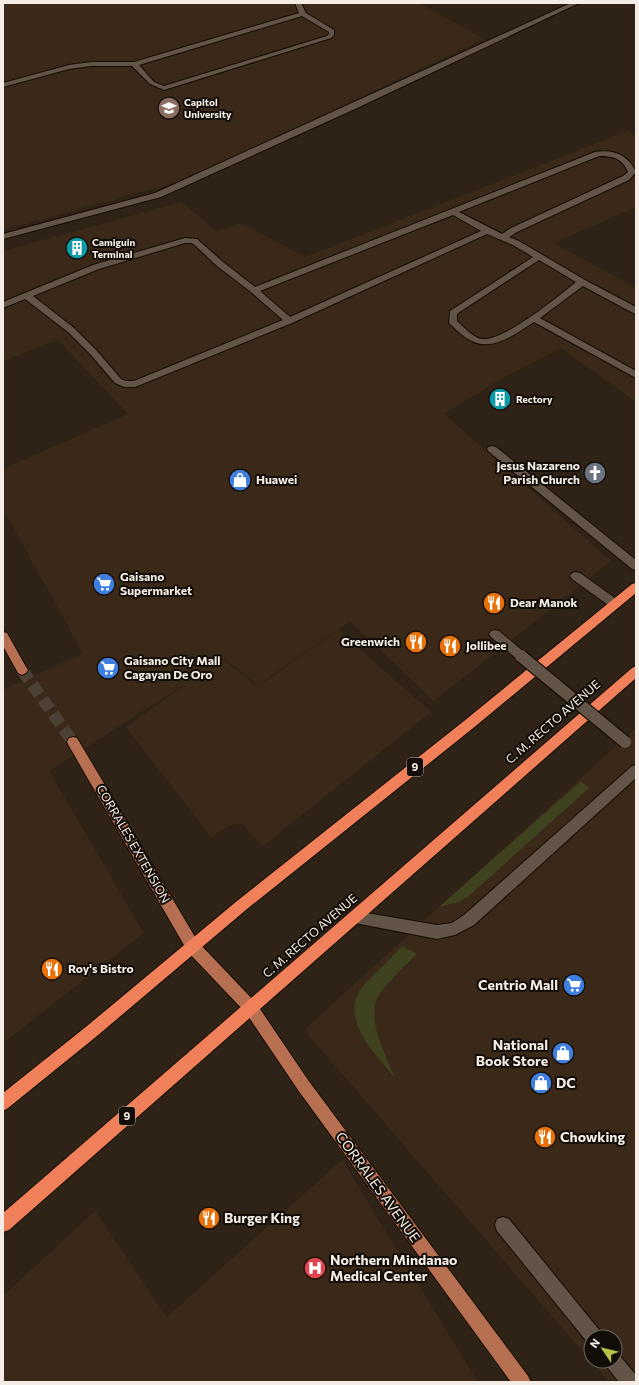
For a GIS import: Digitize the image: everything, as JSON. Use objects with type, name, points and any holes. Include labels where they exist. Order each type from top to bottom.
[{"type":"highway","name":"9","points":[[3,1103],[636,587]]},
{"type":"highway","name":"C. M. RECTO AVENUE","points":[[3,1224],[636,671]]},
{"type":"main road","points":[[3,636],[22,670]]},
{"type":"main road","name":"CORRALES EXTENSION","points":[[73,742],[193,947],[251,1008]]},
{"type":"main road","name":"CORRALES AVENUE","points":[[251,1008],[303,1085],[522,1382]]},
{"type":"street","points":[[134,64],[152,83],[164,88],[329,37],[332,34],[332,31],[303,14],[298,3]]},
{"type":"street","points":[[3,237],[158,195],[576,3]]},
{"type":"street","points":[[3,84],[69,67],[92,64],[134,64],[303,14]]},
{"type":"street","points":[[254,290],[598,154],[611,154],[621,157],[628,164],[632,172],[626,178],[514,230],[504,237]]},
{"type":"street","points":[[453,212],[487,231],[516,243],[582,282],[636,311]]},
{"type":"street","points":[[27,296],[71,330],[94,353],[118,381],[124,384],[135,384],[289,321],[487,231]]},
{"type":"street","points":[[3,305],[96,267],[185,240],[194,241],[201,246],[220,264],[254,290],[289,321]]},
{"type":"street","points":[[538,257],[460,306],[454,313],[453,322],[464,332],[481,342],[490,342],[501,339],[534,318],[582,282]]},
{"type":"street","points":[[534,318],[636,375]]},
{"type":"street","points":[[492,449],[636,566]]},
{"type":"street","points":[[576,576],[615,604]]},
{"type":"street","points":[[495,634],[624,742]]},
{"type":"street","points":[[356,917],[438,932],[455,930],[469,920],[636,770]]},
{"type":"street","points":[[503,1225],[588,1329]]},
{"type":"street","points":[[619,1369],[630,1382]]},
{"type":"shaded area","name":"Capitol University","points":[[3,3],[419,3],[484,39],[187,178],[3,230]]},
{"type":"shaded area","points":[[628,131],[636,136],[636,207],[554,243],[636,288],[636,402],[561,348],[501,379],[444,414],[611,561],[434,701],[350,621],[258,685],[224,658],[223,659],[257,687],[338,630],[431,712],[263,846],[242,824],[234,824],[211,837],[126,727],[196,677],[49,771],[144,933],[3,1043],[3,690],[83,653],[3,509],[3,469],[128,414],[58,340],[3,361],[3,251],[182,202],[216,231],[242,223],[305,257]]},
{"type":"shaded area","points":[[636,728],[636,1382],[609,1382],[598,1369],[623,1369],[623,1329],[583,1329],[583,1352],[304,1030]]},
{"type":"shaded area","name":"Northern Mindanao Medical Center","points":[[342,1160],[478,1382],[3,1382],[3,1296],[95,1211],[167,1317]]},
{"type":"green space","points":[[581,781],[589,788],[470,895],[459,902],[439,907]]},
{"type":"green space","points":[[402,946],[417,954],[394,977],[378,996],[374,1010],[380,1040],[395,1078],[371,1049],[364,1038],[358,1026],[355,1014],[355,1002],[361,988]]},
{"type":"tunnel","points":[[22,670],[73,742]]},
{"type":"place","name":"Capitol University","points":[[169,108]]},
{"type":"place","name":"Camiguin Terminal","points":[[77,248]]},
{"type":"place","name":"Rectory","points":[[500,399]]},
{"type":"place","name":"Jesus Nazareno Parish Church","points":[[595,473]]},
{"type":"place","name":"Huawei","points":[[240,480]]},
{"type":"place","name":"Gaisano Supermarket","points":[[104,584]]},
{"type":"place","name":"Dear Manok","points":[[494,603]]},
{"type":"place","name":"Greenwich","points":[[416,642]]},
{"type":"place","name":"Jollibee","points":[[450,646]]},
{"type":"place","name":"Gaisano City Mall Cagayan De Oro","points":[[108,668]]},
{"type":"place","name":"Roy's Bistro","points":[[52,969]]},
{"type":"place","name":"Centrio Mall","points":[[574,985]]},
{"type":"place","name":"National Book Store","points":[[563,1053]]},
{"type":"place","name":"DC","points":[[541,1083]]},
{"type":"place","name":"Chowking","points":[[545,1137]]},
{"type":"place","name":"Burger King","points":[[209,1218]]},
{"type":"place","name":"Northern Mindanao Medical Center","points":[[315,1268]]}]
